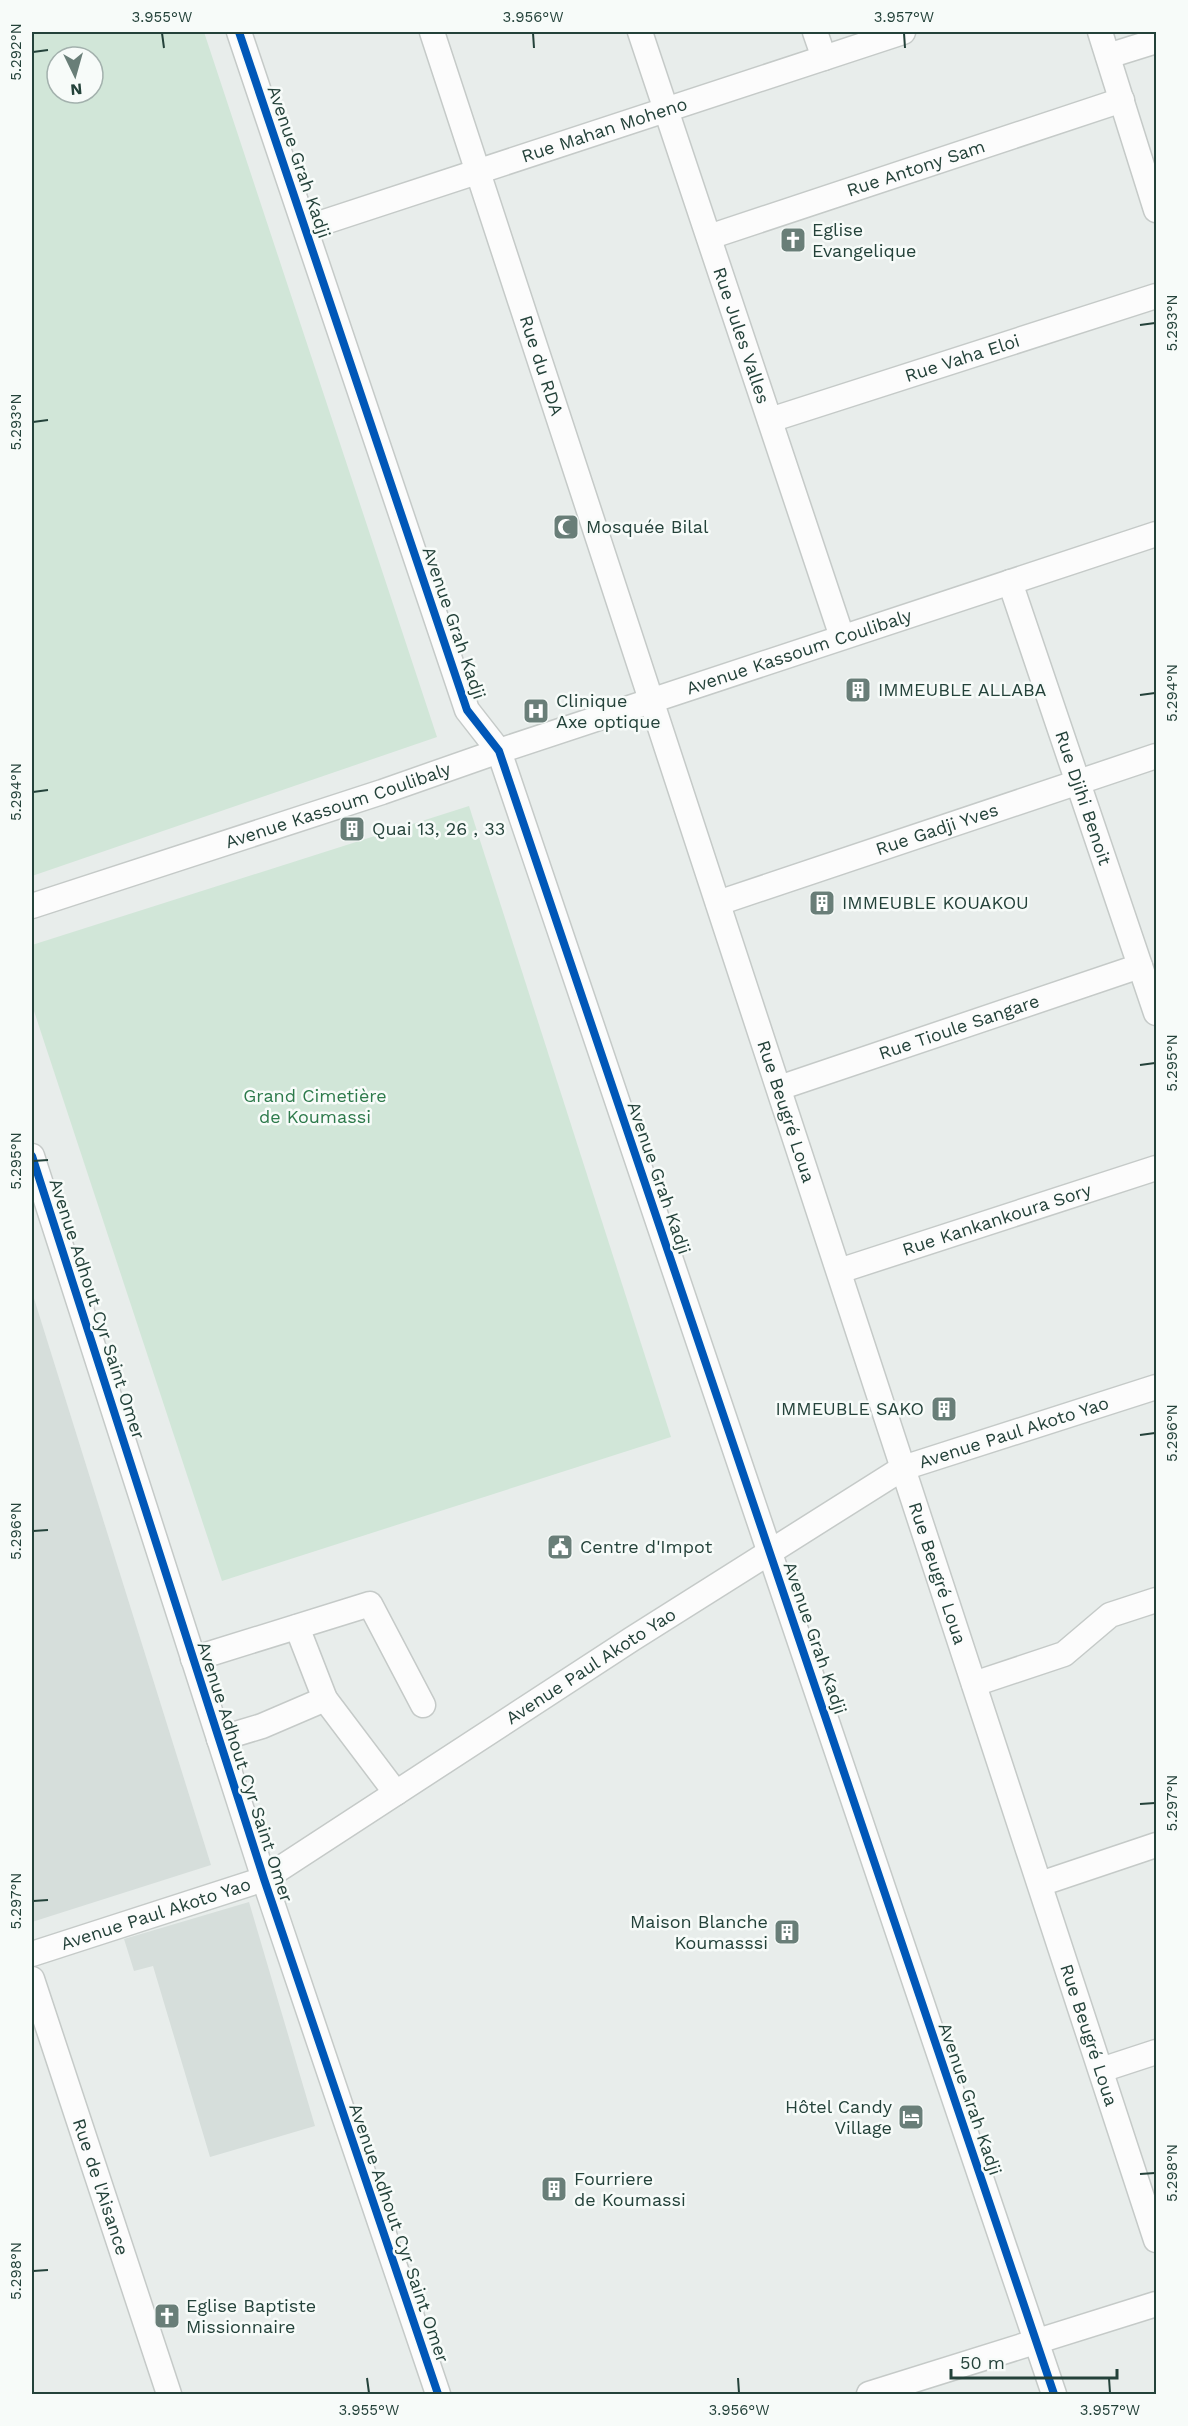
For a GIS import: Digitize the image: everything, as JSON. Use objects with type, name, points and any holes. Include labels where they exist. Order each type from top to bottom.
[{"type":"street","name":"Avenue Grah Kadji","points":[[239,32],[467,710],[499,751],[1054,2394]]},
{"type":"street","name":"Rue du RDA","points":[[432,32],[652,700]]},
{"type":"street","name":"Rue Jules Valles","points":[[640,32],[843,638]]},
{"type":"street","points":[[815,32],[824,58]]},
{"type":"street","name":"Rue Mahan Moheno","points":[[306,228],[903,32]]},
{"type":"street","points":[[1100,32],[1156,210]]},
{"type":"street","points":[[1108,56],[1156,41]]},
{"type":"street","name":"Rue Antony Sam","points":[[709,237],[1122,100]]},
{"type":"street","name":"Rue Vaha Eloi","points":[[770,420],[1156,296]]},
{"type":"street","name":"Avenue Kassoum Coulibaly","points":[[32,906],[1156,534]]},
{"type":"street","name":"Rue Djihi Benoit","points":[[1010,582],[1156,1013]]},
{"type":"street","name":"Rue Beugré Loua","points":[[652,700],[1156,2240]]},
{"type":"street","name":"Rue Gadji Yves","points":[[718,903],[1156,756]]},
{"type":"street","name":"Rue Tioule Sangare","points":[[779,1088],[1140,966]]},
{"type":"street","name":"Avenue Adhout Cyr Saint Omer","points":[[32,1156],[264,1879],[438,2394]]},
{"type":"street","name":"Rue Kankankoura Sory","points":[[839,1271],[1156,1168]]},
{"type":"street","name":"Avenue Paul Akoto Yao","points":[[32,1954],[264,1879],[903,1468],[1156,1387]]},
{"type":"street","points":[[974,1684],[1064,1654],[1110,1615],[1156,1600]]},
{"type":"street","points":[[193,1659],[370,1604],[423,1705]]},
{"type":"street","points":[[297,1627],[325,1699],[396,1793]]},
{"type":"street","points":[[219,1739],[262,1726],[325,1699]]},
{"type":"street","points":[[1040,1884],[1156,1845]]},
{"type":"street","name":"Rue de l'Aisance","points":[[32,1979],[169,2394]]},
{"type":"street","points":[[1101,2070],[1156,2052]]},
{"type":"street","points":[[869,2394],[1156,2304]]},
{"type":"shaded area","points":[[32,1292],[211,1865],[32,1922]]},
{"type":"shaded area","points":[[249,1902],[315,2126],[210,2157],[153,1966],[134,1971],[124,1939]]},
{"type":"green space","points":[[32,32],[204,32],[437,737],[32,876]]},
{"type":"green space","name":"Grand Cimetière de Koumassi","points":[[469,806],[671,1437],[222,1581],[32,1005],[32,945]]},
{"type":"cycle path","points":[[239,32],[467,710],[499,751],[1054,2394]]},
{"type":"cycle path","points":[[32,1156],[264,1879],[438,2394]]},
{"type":"place","name":"Eglise Evangelique","points":[[793,240]]},
{"type":"place","name":"Mosquée Bilal","points":[[566,527]]},
{"type":"place","name":"IMMEUBLE ALLABA","points":[[858,690]]},
{"type":"place","name":"Clinique Axe optique","points":[[536,711]]},
{"type":"place","name":"Quai 13, 26 , 33","points":[[352,829]]},
{"type":"place","name":"IMMEUBLE KOUAKOU","points":[[822,903]]},
{"type":"place","name":"IMMEUBLE SAKO","points":[[944,1409]]},
{"type":"place","name":"Centre d'Impot","points":[[560,1547]]},
{"type":"place","name":"Maison Blanche Koumasssi","points":[[787,1932]]},
{"type":"place","name":"Hôtel Candy Village","points":[[911,2117]]},
{"type":"place","name":"Fourriere de Koumassi","points":[[554,2189]]},
{"type":"place","name":"Eglise Baptiste Missionnaire","points":[[167,2316]]}]
